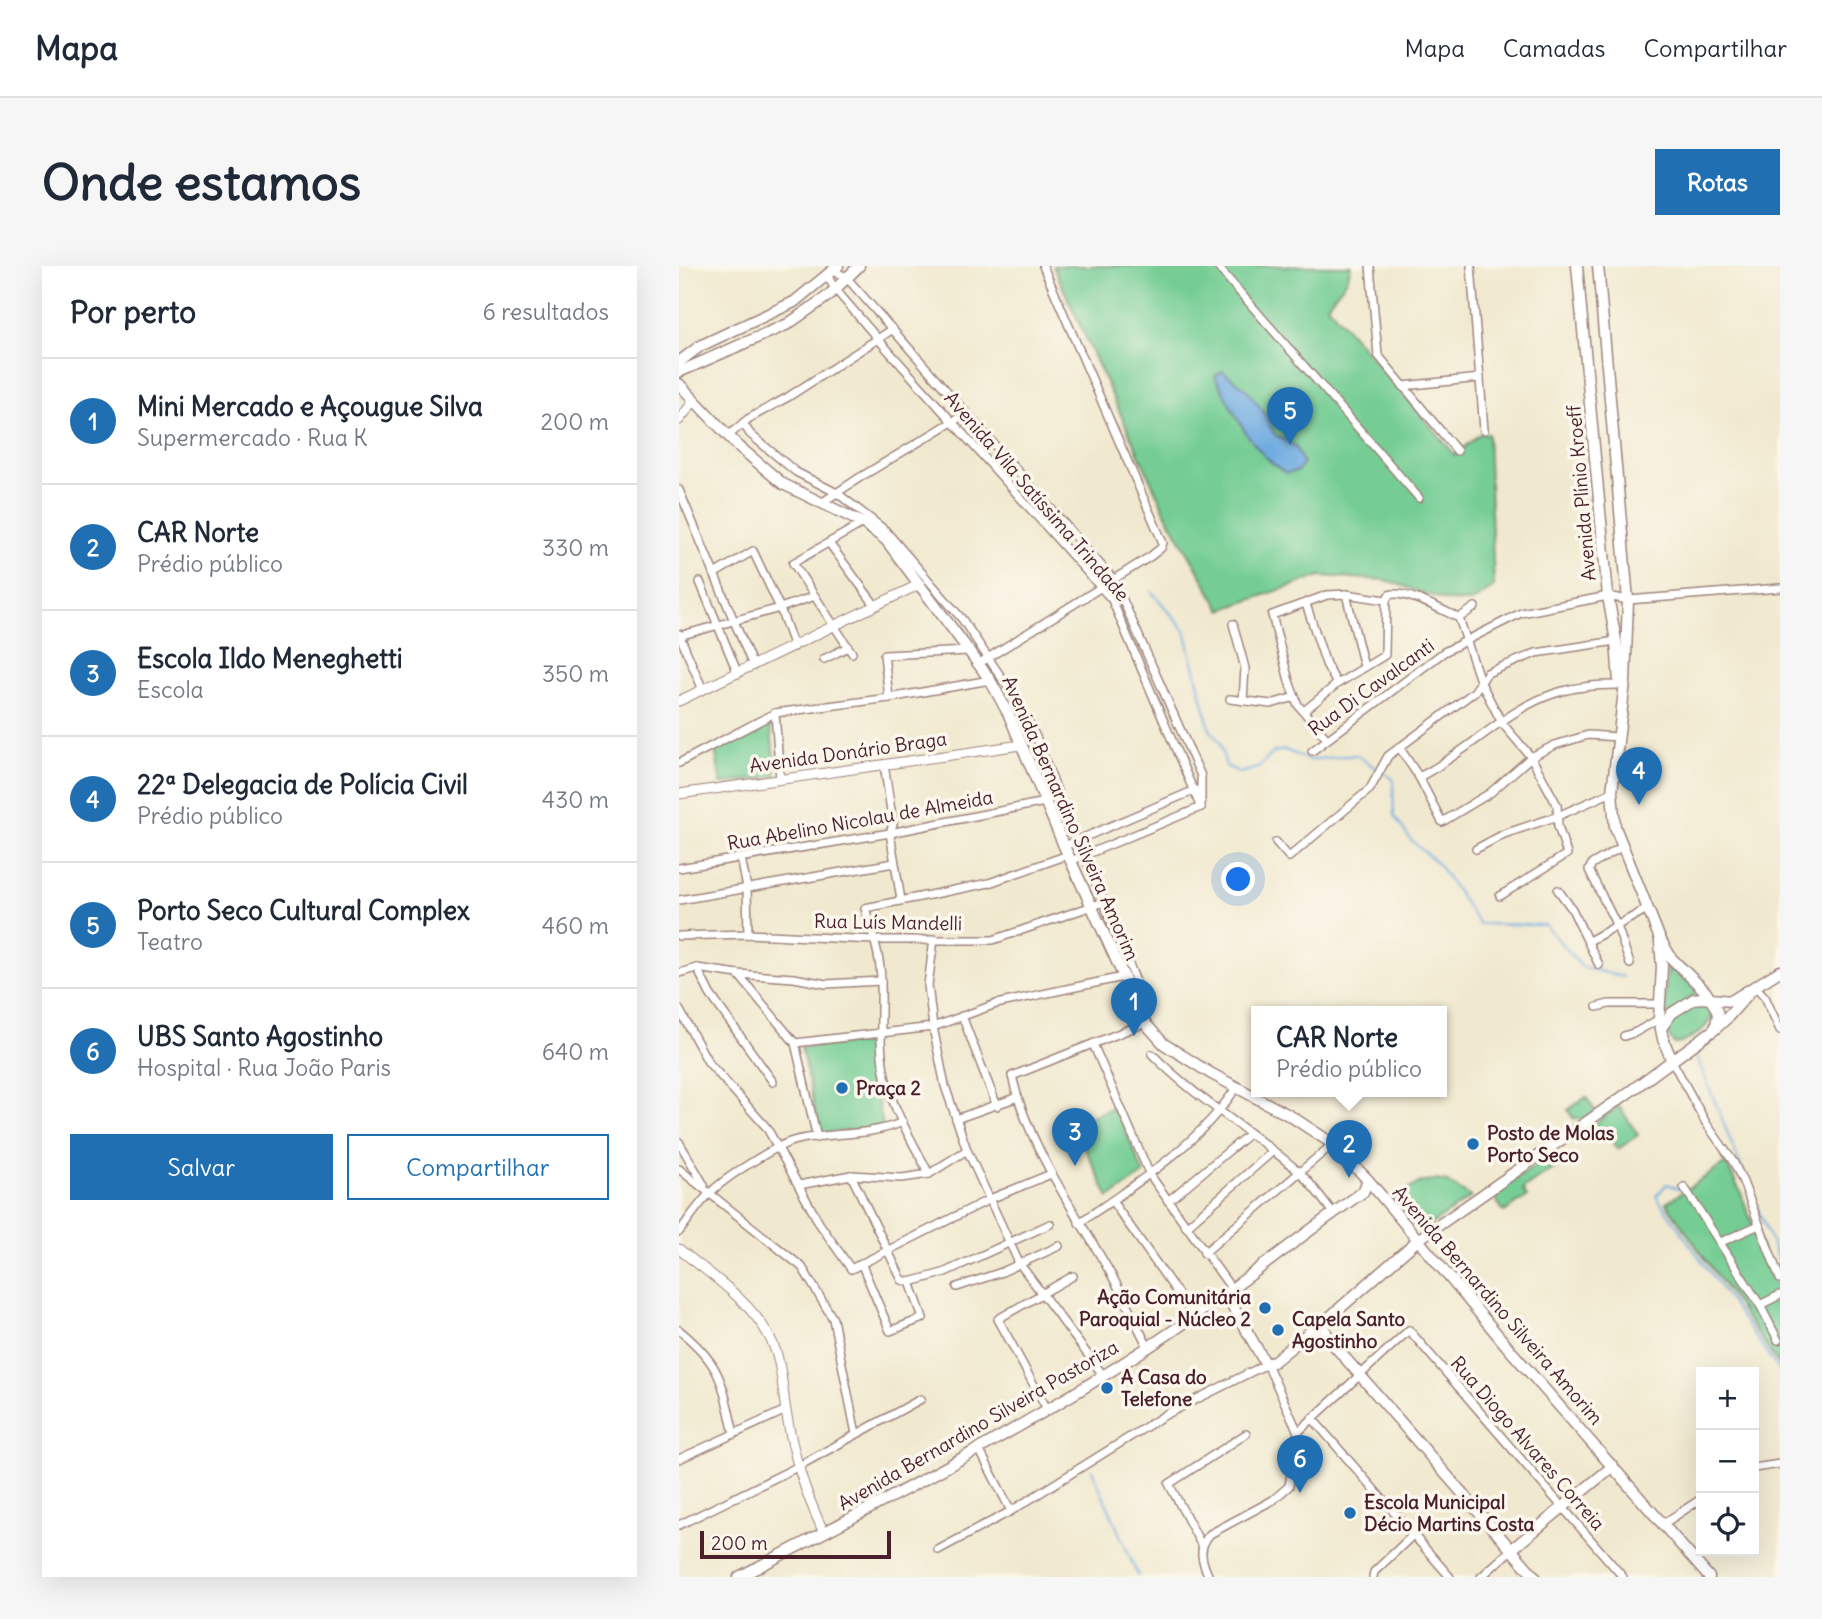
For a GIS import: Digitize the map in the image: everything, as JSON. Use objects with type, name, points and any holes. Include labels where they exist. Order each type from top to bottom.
[{"type":"main road","points":[[681,386],[685,369],[789,324],[835,289],[859,266]]},
{"type":"main road","name":"Avenida Plínio Kroeff","points":[[1577,266],[1622,717]]},
{"type":"main road","name":"Avenida Plínio Kroeff","points":[[1598,266],[1628,600],[1622,717],[1612,792],[1615,827],[1660,939],[1672,959],[1712,1000]]},
{"type":"main road","points":[[679,353],[783,308],[812,289],[832,270]]},
{"type":"main road","points":[[679,362],[700,346]]},
{"type":"main road","name":"Avenida Bernardino Silveira Amorim","points":[[681,386],[728,436],[783,484],[863,523],[887,540],[990,680],[1009,715],[1045,802],[1145,1023],[1164,1044],[1251,1096]]},
{"type":"main road","name":"Avenida Plínio Kroeff","points":[[1660,939],[1662,967],[1658,1004],[1661,1029],[1672,1061]]},
{"type":"main road","points":[[1693,1045],[1676,1046],[1661,1029],[1672,1013],[1701,998],[1731,1001],[1780,971]]},
{"type":"main road","points":[[1325,1329],[1331,1316],[1419,1239],[1715,1029],[1755,986]]},
{"type":"main road","points":[[1712,1000],[1718,1015],[1715,1029]]},
{"type":"main road","name":"Avenida Bernardino Silveira Amorim","points":[[1253,1097],[1292,1117],[1333,1144],[1368,1180],[1511,1351],[1709,1577]]},
{"type":"main road","points":[[1368,1180],[1363,1192],[1380,1195]]},
{"type":"main road","name":"Avenida Bernardino Silveira Pastoriza","points":[[739,1577],[979,1449],[1148,1348],[1363,1192]]},
{"type":"main road","points":[[1231,1288],[1232,1306],[1267,1364],[1310,1332],[1325,1329]]},
{"type":"main road","name":"Avenida Bernardino Silveira Pastoriza","points":[[1193,1315],[1232,1306]]},
{"type":"main road","points":[[1325,1329],[1359,1374],[1535,1577]]},
{"type":"main road","points":[[1511,1550],[1613,1466]]},
{"type":"street","points":[[978,664],[1115,580],[1161,548],[1162,538],[1043,266]]},
{"type":"street","points":[[1217,266],[1419,498]]},
{"type":"street","points":[[1370,266],[1377,353],[1457,450]]},
{"type":"street","points":[[1471,266],[1484,430]]},
{"type":"street","name":"Avenida Vila Satíssima Trindade","points":[[832,270],[846,277],[1115,580],[1201,776],[1201,807]]},
{"type":"street","name":"Avenida Vila Satíssima Trindade","points":[[832,270],[835,289],[1101,588],[1118,612],[1201,807]]},
{"type":"street","points":[[728,436],[743,423],[893,329]]},
{"type":"street","points":[[1403,386],[1480,378]]},
{"type":"street","points":[[679,420],[694,401]]},
{"type":"street","points":[[823,502],[967,413]]},
{"type":"street","points":[[743,423],[750,435],[796,472],[837,493],[868,515],[897,542],[962,619],[989,657],[1036,737],[1139,989]]},
{"type":"street","points":[[679,490],[753,666]]},
{"type":"street","points":[[824,659],[850,650],[793,563],[863,523]]},
{"type":"street","points":[[828,543],[875,606]]},
{"type":"street","points":[[714,574],[753,551],[780,608],[794,647]]},
{"type":"street","points":[[700,582],[738,674]]},
{"type":"street","points":[[679,701],[920,584]]},
{"type":"street","points":[[1608,596],[1628,600],[1780,588]]},
{"type":"street","points":[[1327,739],[1295,697],[1272,615],[1327,595],[1388,598],[1395,593],[1459,618],[1480,681],[1502,723],[1531,757],[1557,805],[1558,825],[1567,854],[1500,896]]},
{"type":"street","points":[[1346,594],[1364,667]]},
{"type":"street","points":[[703,690],[679,635],[815,596]]},
{"type":"street","name":"Rua Di Cavalcanti","points":[[1312,751],[1444,652],[1521,613],[1608,596]]},
{"type":"street","points":[[1304,711],[1337,684],[1385,655],[1388,598]]},
{"type":"street","points":[[1306,604],[1326,664],[1337,684]]},
{"type":"street","points":[[1459,618],[1475,607]]},
{"type":"street","points":[[1233,624],[1245,668],[1243,701]]},
{"type":"street","points":[[1276,842],[1289,857],[1370,789],[1388,756],[1474,692],[1487,673],[1536,653],[1616,641]]},
{"type":"street","points":[[889,698],[884,655],[969,651]]},
{"type":"street","points":[[679,762],[775,713],[889,698],[990,680]]},
{"type":"street","points":[[1419,777],[1442,765],[1522,708],[1553,693],[1584,686],[1619,685]]},
{"type":"street","points":[[1230,699],[1271,704],[1295,697]]},
{"type":"street","points":[[775,713],[780,779]]},
{"type":"street","points":[[1399,747],[1419,777],[1442,821],[1490,793],[1531,757],[1555,745],[1588,735],[1618,737]]},
{"type":"street","points":[[1021,745],[1036,737]]},
{"type":"street","name":"Avenida Donário Braga","points":[[679,794],[1021,745]]},
{"type":"street","points":[[884,764],[893,824],[890,833],[901,900]]},
{"type":"street","points":[[1068,854],[1079,839],[1202,787]]},
{"type":"street","points":[[1476,849],[1504,834],[1559,816],[1612,792]]},
{"type":"street","name":"Rua Abelino Nicolau de Almeida","points":[[679,868],[890,833],[1045,802]]},
{"type":"street","points":[[929,1174],[886,1081],[879,1035],[881,981],[865,908],[989,883],[1068,854],[1086,855],[1201,807]]},
{"type":"street","points":[[1623,846],[1592,864],[1589,870],[1617,926],[1630,964]]},
{"type":"street","points":[[741,858],[747,888],[748,934]]},
{"type":"street","points":[[679,900],[894,863]]},
{"type":"street","points":[[1558,890],[1589,941],[1599,965]]},
{"type":"street","name":"Rua Luís Mandelli","points":[[679,936],[748,934],[874,940],[996,939],[1104,902]]},
{"type":"street","points":[[1589,941],[1647,909]]},
{"type":"street","points":[[934,939],[928,985],[933,1027],[945,1086],[967,1150],[1019,1263],[1103,1375]]},
{"type":"street","points":[[679,973],[697,968],[826,984],[881,981]]},
{"type":"street","points":[[697,968],[710,994],[773,1082]]},
{"type":"street","points":[[738,974],[795,1043],[817,1138]]},
{"type":"street","points":[[795,1043],[933,1027],[996,1004],[1123,977]]},
{"type":"street","points":[[1755,986],[1765,997],[1780,1030]]},
{"type":"street","points":[[1597,1007],[1609,1004],[1658,1004]]},
{"type":"street","points":[[679,1009],[708,1062],[767,1128],[819,1223],[851,1269],[990,1199],[1051,1174]]},
{"type":"street","points":[[962,1016],[997,1106]]},
{"type":"street","points":[[1145,1023],[1012,1076],[1018,1097],[1051,1174],[1111,1276],[1148,1348]]},
{"type":"street","points":[[1624,1035],[1661,1029]]},
{"type":"street","points":[[1093,1044],[1150,1175],[1231,1288]]},
{"type":"street","points":[[1153,1054],[1178,1080],[1299,1172],[1333,1213]]},
{"type":"street","points":[[1672,1061],[1706,1123],[1734,1163],[1780,1279]]},
{"type":"street","points":[[1079,1223],[1150,1175],[1220,1113],[1236,1088]]},
{"type":"street","points":[[956,1119],[1018,1097]]},
{"type":"street","points":[[679,1232],[708,1191],[778,1148],[795,1140],[882,1130],[903,1122]]},
{"type":"street","points":[[1168,1201],[1249,1134]]},
{"type":"street","points":[[679,1142],[708,1191]]},
{"type":"street","points":[[1204,1253],[1333,1144]]},
{"type":"street","points":[[799,1185],[851,1175],[902,1178],[929,1174],[967,1150]]},
{"type":"street","points":[[1186,1227],[1273,1151]]},
{"type":"street","points":[[679,1169],[802,1267],[833,1319],[856,1434]]},
{"type":"street","points":[[851,1175],[902,1280],[910,1282],[943,1273],[1051,1224]]},
{"type":"street","points":[[1684,1187],[1760,1305],[1778,1340]]},
{"type":"street","points":[[1112,1200],[1193,1315]]},
{"type":"street","points":[[1721,1242],[1759,1224]]},
{"type":"street","points":[[957,1287],[1002,1272],[1059,1247]]},
{"type":"street","points":[[679,1249],[733,1293],[761,1323],[771,1339],[778,1357],[797,1467],[824,1533]]},
{"type":"street","points":[[861,1263],[890,1331],[923,1318],[910,1282]]},
{"type":"street","points":[[1047,1409],[999,1319],[1073,1276]]},
{"type":"street","points":[[1760,1305],[1780,1295]]},
{"type":"street","points":[[679,1330],[702,1349],[714,1366],[722,1382],[734,1434]]},
{"type":"street","name":"Rua Diogo Alvares Correia","points":[[1359,1374],[1409,1330],[1623,1577]]},
{"type":"street","points":[[938,1550],[1011,1511],[1165,1415],[1267,1364],[1298,1432],[1289,1486],[1273,1500],[1210,1534],[1202,1546]]},
{"type":"street","points":[[1298,1432],[1359,1374]]},
{"type":"street","points":[[679,1525],[797,1467],[921,1399]]},
{"type":"street","points":[[679,1459],[786,1410]]},
{"type":"street","points":[[1312,1418],[1450,1577]]},
{"type":"street","points":[[1209,1577],[1203,1563],[1202,1546],[1169,1485],[1247,1434]]},
{"type":"street","points":[[979,1449],[1011,1511]]},
{"type":"street","points":[[1759,1467],[1780,1464]]},
{"type":"street","points":[[1663,1524],[1696,1502]]},
{"type":"street","points":[[1373,1576],[1413,1535]]},
{"type":"street","points":[[1481,1577],[1511,1550]]},
{"type":"green space","points":[[1053,266],[1351,266],[1347,280],[1327,305],[1455,455],[1481,433],[1488,434],[1494,587],[1471,602],[1447,601],[1385,580],[1320,576],[1221,610],[1167,516]]},
{"type":"green space","points":[[770,721],[776,776],[721,784],[715,749]]},
{"type":"green space","points":[[1668,967],[1691,983],[1696,991],[1695,995],[1665,1017],[1664,1005]]},
{"type":"green space","points":[[1698,1003],[1708,1006],[1712,1012],[1711,1018],[1691,1038],[1675,1044],[1668,1031],[1670,1025],[1685,1010]]},
{"type":"green space","name":"Praça 2","points":[[865,1043],[883,1126],[820,1134],[801,1047]]},
{"type":"green space","points":[[1586,1097],[1596,1112],[1584,1120],[1573,1118],[1568,1110]]},
{"type":"green space","points":[[1619,1106],[1638,1135],[1618,1149],[1607,1135],[1596,1141],[1588,1129]]},
{"type":"green space","points":[[1115,1107],[1144,1174],[1109,1198],[1073,1123]]},
{"type":"green space","points":[[1549,1156],[1558,1166],[1524,1188],[1527,1197],[1504,1212],[1493,1195]]},
{"type":"green space","points":[[1726,1163],[1740,1191],[1780,1298],[1780,1366],[1666,1203]]},
{"type":"green space","points":[[1436,1180],[1447,1182],[1471,1197],[1426,1228],[1416,1227],[1391,1200],[1419,1183]]},
{"type":"water","points":[[1223,371],[1246,389],[1266,415],[1275,435],[1295,446],[1303,463],[1298,471],[1285,473],[1252,441],[1215,376]]},
{"type":"waterway","points":[[1152,592],[1185,630],[1210,730],[1219,741],[1226,766],[1240,773],[1258,768],[1274,752],[1285,750],[1309,760],[1356,755],[1376,768]]},
{"type":"waterway","points":[[1381,771],[1393,779],[1394,816],[1411,840],[1439,865],[1479,924],[1545,925],[1582,967],[1623,977]]},
{"type":"waterway","points":[[1697,1057],[1780,1264]]},
{"type":"waterway","points":[[1681,1190],[1667,1184],[1656,1196],[1780,1372]]},
{"type":"waterway","points":[[1092,1470],[1138,1576]]},
{"type":"place","name":"Porto Seco Cultural Complex","points":[[1290,445]]},
{"type":"place","name":"22ª Delegacia de Polícia Civil","points":[[1639,805]]},
{"type":"place","name":"Mini Mercado e Açougue Silva","points":[[1134,1036]]},
{"type":"place","name":"Praça 2","points":[[842,1088]]},
{"type":"place","name":"Posto de Molas Porto Seco","points":[[1473,1144]]},
{"type":"place","name":"Escola Ildo Meneghetti","points":[[1075,1166]]},
{"type":"place","name":"CAR Norte","points":[[1349,1178]]},
{"type":"place","name":"Ação Comunitária Paroquial - Núcleo 2","points":[[1265,1308]]},
{"type":"place","name":"Capela Santo Agostinho","points":[[1278,1330]]},
{"type":"place","name":"A Casa do Telefone","points":[[1107,1388]]},
{"type":"place","name":"UBS Santo Agostinho","points":[[1300,1493]]},
{"type":"place","name":"Escola Municipal Décio Martins Costa","points":[[1350,1513]]}]
